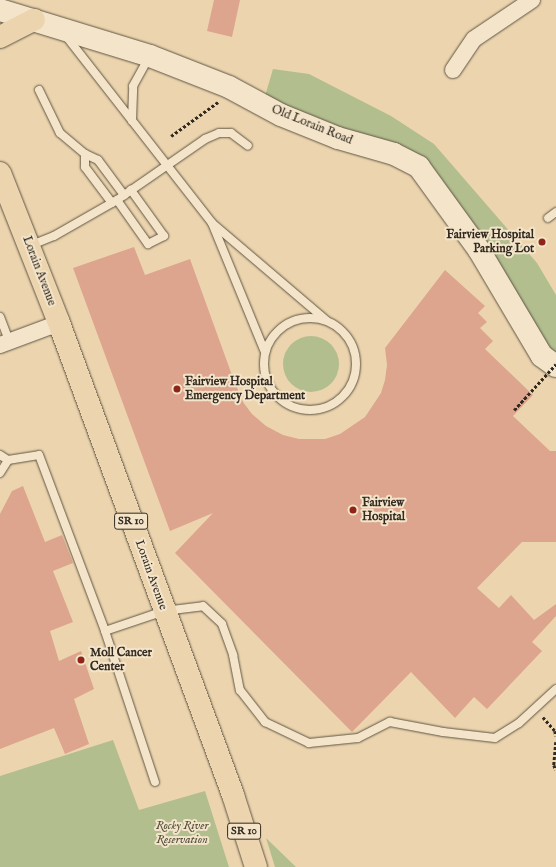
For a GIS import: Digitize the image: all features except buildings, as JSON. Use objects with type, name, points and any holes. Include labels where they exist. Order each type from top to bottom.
[{"type":"main road","points":[[0,37],[34,20]]},
{"type":"main road","name":"Lorain Avenue","points":[[0,173],[59,323],[233,796],[256,867]]},
{"type":"street","points":[[453,70],[474,39],[532,0]]},
{"type":"street","name":"Old Lorain Road","points":[[0,10],[150,56],[229,87],[281,115],[338,138],[394,154],[419,167],[479,250],[542,356],[556,365]]},
{"type":"street","points":[[5,343],[59,323]]},
{"type":"lane","points":[[60,28],[212,223],[326,320],[339,328],[349,339],[356,353],[357,368],[353,383],[345,396],[332,405],[318,410],[303,410],[288,405],[276,395],[268,382],[264,368],[266,352],[272,338],[282,327],[296,320],[311,318],[326,320]]},
{"type":"lane","points":[[132,121],[133,86],[150,56]]},
{"type":"lane","points":[[39,90],[60,133],[85,154],[98,160],[121,197],[148,244],[164,236],[121,197],[85,167],[85,154]]},
{"type":"lane","points":[[29,246],[54,236],[121,197],[205,139],[219,133],[231,133],[248,146]]},
{"type":"lane","points":[[548,218],[556,212]]},
{"type":"lane","points":[[212,223],[266,352]]},
{"type":"lane","points":[[0,317],[5,343]]},
{"type":"lane","points":[[0,455],[8,460],[39,455],[105,631],[155,782]]},
{"type":"lane","points":[[0,473],[8,460]]},
{"type":"lane","points":[[105,631],[164,611],[203,606],[222,624],[233,656],[240,690],[244,696],[265,722],[308,743],[358,738],[390,722],[443,732],[495,738],[519,723],[556,689]]},
{"type":"path","points":[[171,136],[223,98]]},
{"type":"path","points":[[514,410],[556,365]]},
{"type":"path","points":[[535,708],[555,730],[556,736]]},
{"type":"path","points":[[556,742],[554,765],[556,770]]},
{"type":"green space","points":[[273,69],[309,74],[391,116],[434,144],[537,263],[556,295],[556,371],[423,161],[327,125],[265,96]]},
{"type":"green space","points":[[311,336],[322,338],[331,344],[337,353],[339,364],[337,375],[331,384],[322,390],[311,392],[300,390],[291,384],[285,375],[283,364],[285,353],[291,344],[300,338]]},
{"type":"green space","name":"Rocky River Reservation","points":[[113,740],[139,810],[205,791],[229,867],[0,867],[0,776]]},
{"type":"green space","points":[[266,838],[296,867],[275,867]]},
{"type":"place","name":"Fairview Hospital Parking Lot","points":[[542,242]]},
{"type":"place","name":"Fairview Hospital Emergency Department","points":[[177,389]]},
{"type":"place","name":"Fairview Hospital","points":[[353,510]]},
{"type":"place","name":"Moll Cancer Center","points":[[81,660]]}]
